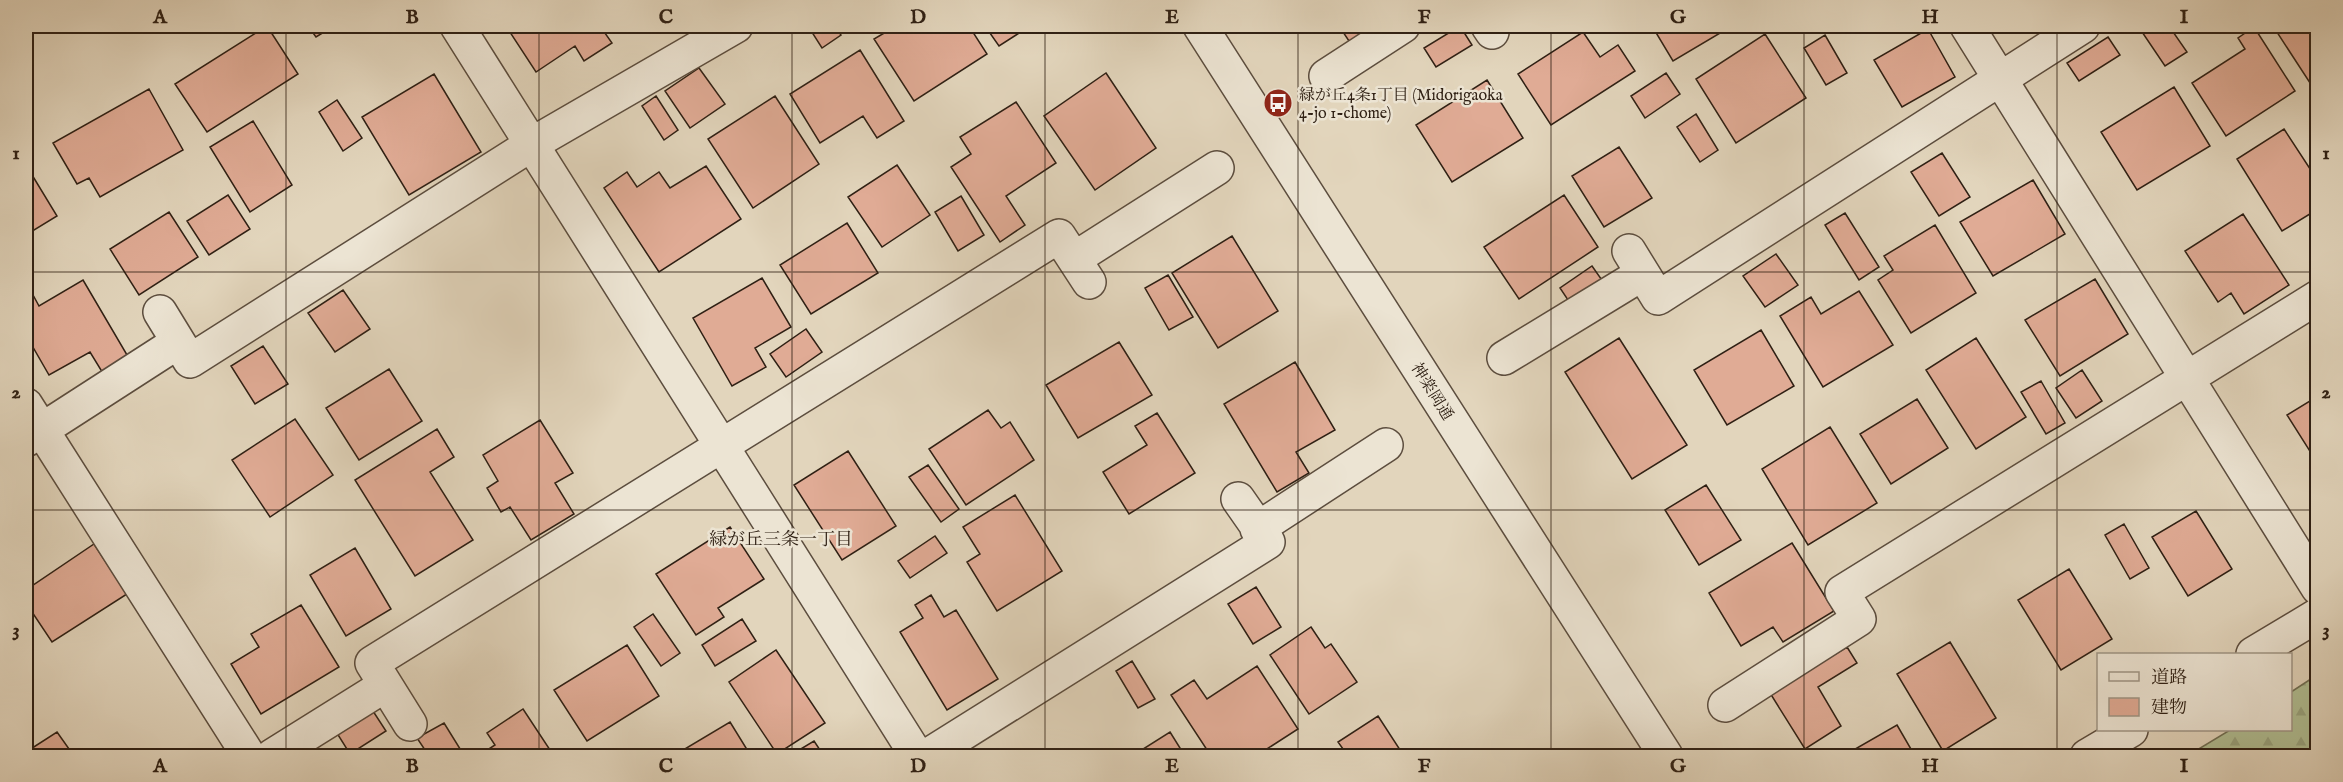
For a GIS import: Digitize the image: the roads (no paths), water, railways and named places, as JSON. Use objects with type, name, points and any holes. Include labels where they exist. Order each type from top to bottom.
[{"type":"street","points":[[457,26],[917,756]]},
{"type":"street","points":[[160,312],[190,361],[531,144],[736,26]]},
{"type":"street","name":"神楽岡通","points":[[1200,26],[1666,756]]},
{"type":"street","points":[[1326,76],[1403,26]]},
{"type":"street","points":[[1967,26],[2000,76],[2185,379],[2318,588]]},
{"type":"street","points":[[1504,358],[1635,262],[1658,298],[2000,76],[2083,26]]},
{"type":"street","points":[[410,724],[384,686],[372,663],[1059,236],[1082,271],[1217,168]]},
{"type":"street","points":[[1725,705],[1859,619],[1842,592],[2318,297]]},
{"type":"street","points":[[178,342],[31,425],[249,756]]},
{"type":"street","points":[[1257,529],[1386,445]]},
{"type":"street","points":[[927,756],[1268,542],[1238,499]]},
{"type":"street","points":[[2255,653],[2318,615]]},
{"type":"street","points":[[272,756],[384,686]]},
{"type":"street","points":[[2086,756],[2127,731]]},
{"type":"place","name":"緑が丘4条1丁目 (Midorigaoka 4-jo 1-chome)","points":[[1278,103]]},
{"type":"district","name":"緑が丘三条一丁目","points":[[781,539]]}]
